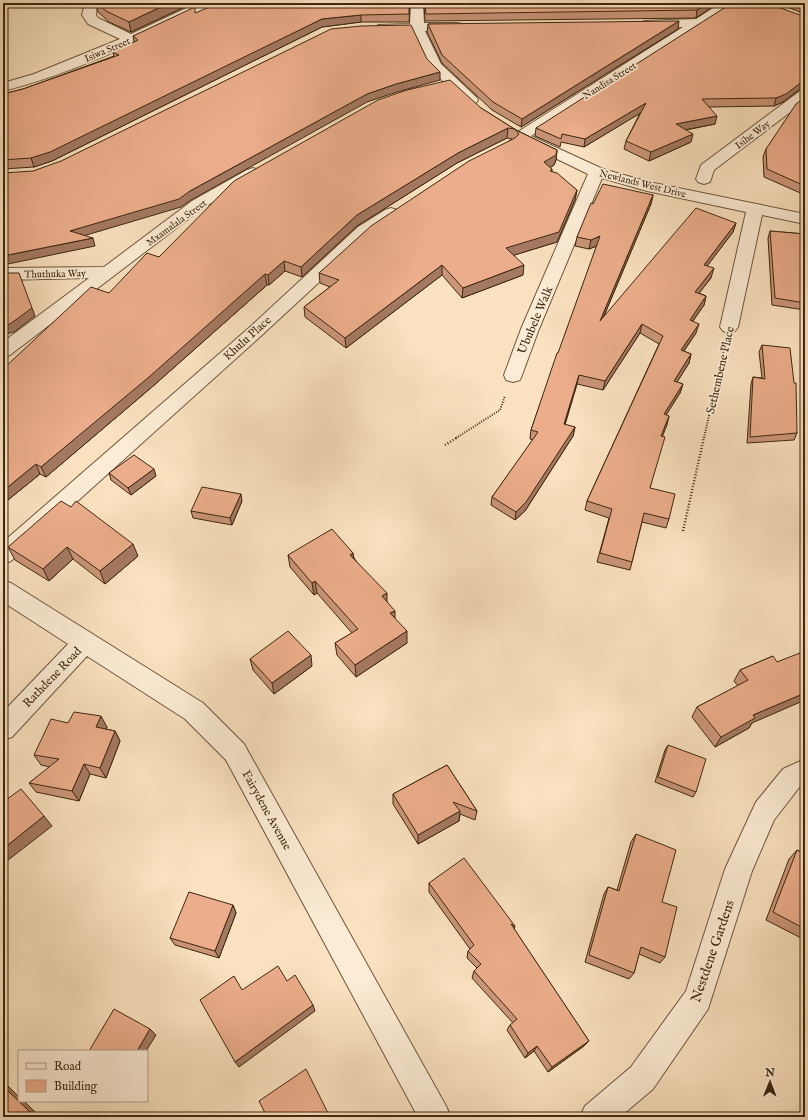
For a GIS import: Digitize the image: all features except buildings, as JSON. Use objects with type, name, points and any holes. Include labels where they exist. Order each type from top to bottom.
[{"type":"street","points":[[91,3],[89,9],[90,16],[93,21],[131,39]]},
{"type":"street","name":"Isiwa Street","points":[[3,87],[39,77],[131,39],[207,3]]},
{"type":"street","points":[[417,3],[417,28],[445,85],[481,108]]},
{"type":"street","name":"Nandisa Street","points":[[515,132],[730,3]]},
{"type":"street","points":[[636,24],[698,23]]},
{"type":"street","points":[[368,28],[472,27]]},
{"type":"street","name":"Isihe Way","points":[[704,179],[707,168],[805,94]]},
{"type":"street","name":"Newlands West Drive","points":[[515,132],[597,172],[647,186],[805,219]]},
{"type":"street","name":"Mxamalala Street","points":[[3,351],[198,204],[266,166]]},
{"type":"street","name":"Ububele Walk","points":[[512,375],[597,172]]},
{"type":"street","name":"Khulu Place","points":[[3,555],[256,331],[364,231],[407,202]]},
{"type":"street","name":"Sethembene Place","points":[[729,327],[755,209]]},
{"type":"street","name":"Thuthuka Way","points":[[3,274],[107,272]]},
{"type":"street","name":"Fairydene Avenue","points":[[3,590],[194,711],[235,752],[435,1117]]},
{"type":"street","name":"Rathdene Road","points":[[3,729],[85,642]]},
{"type":"street","name":"Nestdene Gardens","points":[[596,1117],[642,1078],[698,999],[739,869],[765,811],[792,777],[805,771]]},
{"type":"path","name":"Sethembene Place","points":[[683,531],[729,327]]},
{"type":"path","points":[[445,445],[500,410],[512,375]]}]
